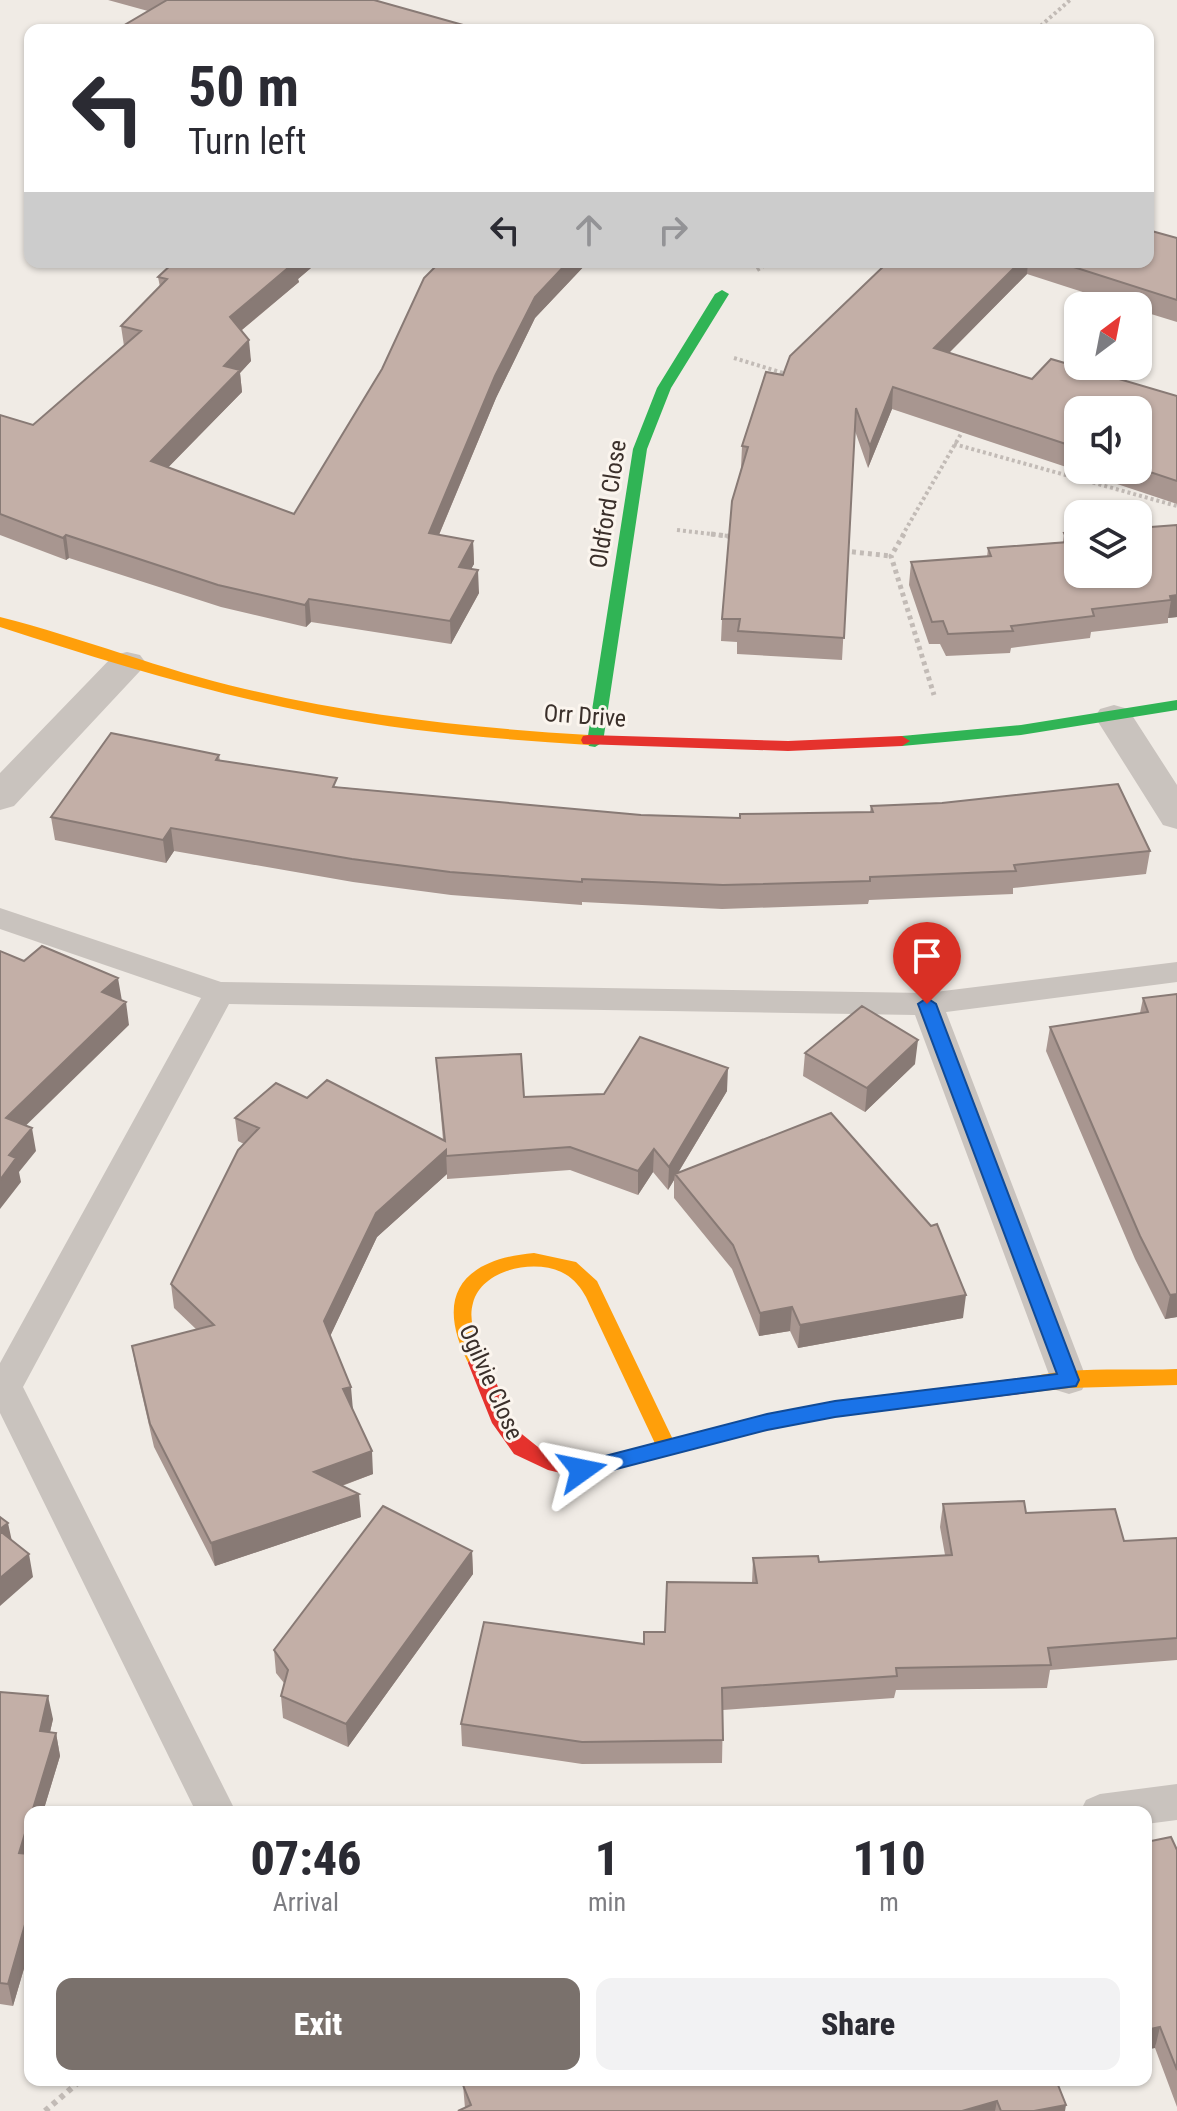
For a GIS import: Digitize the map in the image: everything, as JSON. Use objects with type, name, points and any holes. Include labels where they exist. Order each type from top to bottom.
[{"type":"street","name":"Oldford Close","points":[[595,742],[640,449],[647,422],[685,348],[722,294]]},
{"type":"street","name":"Orr Drive","points":[[0,622],[127,663],[319,710],[481,733],[595,742],[693,747],[804,747],[944,740],[1114,717],[1177,705]]},
{"type":"street","points":[[0,797],[127,663]]},
{"type":"street","points":[[1114,717],[1177,816]]},
{"type":"street","name":"Ogilvie Close","points":[[667,1448],[595,1294],[584,1277],[565,1265],[523,1260],[491,1270],[471,1285],[462,1304],[462,1324],[511,1442],[529,1456],[553,1465],[582,1470],[667,1448],[767,1422],[835,1409],[1069,1380],[1177,1377]]},
{"type":"lane","points":[[0,918],[219,993],[927,1004],[1177,972]]},
{"type":"lane","points":[[213,1806],[2,1387],[219,993]]},
{"type":"lane","points":[[927,1004],[1069,1380]]},
{"type":"lane","points":[[1146,1806],[1177,1802]]},
{"type":"path","points":[[1043,24],[1070,0]]},
{"type":"path","points":[[685,348],[734,358],[795,377]]},
{"type":"path","points":[[944,740],[938,707],[891,556],[954,444],[972,420]]},
{"type":"path","points":[[954,444],[1177,506]]},
{"type":"path","points":[[628,526],[742,538]]},
{"type":"path","points":[[831,549],[891,556]]},
{"type":"path","points":[[45,2111],[74,2086]]},
{"type":"building","points":[[167,0],[374,0],[460,24],[126,24]]},
{"type":"building","points":[[1154,232],[1177,238],[1177,300],[1077,268],[1154,268]]},
{"type":"building","points":[[168,268],[288,268],[230,317],[249,340],[224,366],[240,370],[151,461],[294,514],[382,369],[424,278],[434,268],[562,268],[535,297],[495,376],[429,533],[473,541],[459,567],[478,570],[450,621],[309,599],[305,605],[218,585],[66,535],[63,538],[0,514],[0,415],[33,425],[141,331],[121,326],[167,279],[158,277]]},
{"type":"building","points":[[882,268],[1014,268],[934,348],[1032,379],[1051,359],[1064,363],[1064,380],[1123,380],[1177,396],[1177,481],[1152,473],[1152,396],[1064,396],[1064,443],[893,387],[870,446],[856,408],[844,638],[738,631],[740,619],[722,619],[732,501],[748,447],[742,446],[766,372],[783,375],[790,356]]},
{"type":"building","points":[[1177,525],[1177,595],[1170,596],[1171,600],[1092,609],[1094,616],[1011,626],[1013,631],[948,634],[943,621],[932,622],[911,562],[991,556],[988,548],[1064,542],[1064,588],[1152,588],[1152,527]]},
{"type":"building","points":[[111,733],[219,755],[216,760],[337,778],[333,787],[641,815],[740,818],[740,814],[873,812],[871,806],[942,803],[1118,784],[1150,851],[1014,865],[1016,871],[870,877],[870,881],[723,885],[582,879],[582,882],[450,872],[352,859],[171,828],[163,840],[51,817]]},
{"type":"building","points":[[42,946],[118,978],[102,992],[126,1002],[6,1118],[32,1128],[9,1155],[16,1158],[0,1180],[0,951],[24,961]]},
{"type":"building","points":[[1177,994],[1177,1294],[1170,1295],[1140,1236],[1050,1027],[1148,1012],[1143,998]]},
{"type":"building","points":[[862,1006],[918,1040],[867,1088],[805,1053]]},
{"type":"building","points":[[640,1037],[728,1068],[669,1167],[654,1149],[638,1171],[570,1147],[446,1156],[446,1150],[376,1213],[324,1321],[351,1387],[343,1389],[372,1451],[314,1472],[359,1494],[211,1543],[150,1424],[132,1346],[214,1325],[171,1284],[238,1150],[259,1128],[235,1118],[276,1083],[307,1098],[327,1080],[445,1141],[436,1058],[521,1054],[524,1097],[604,1094]]},
{"type":"building","points":[[831,1113],[931,1226],[937,1224],[966,1295],[800,1325],[792,1307],[760,1313],[733,1245],[675,1174]]},
{"type":"building","points":[[1024,1501],[1026,1513],[1115,1509],[1124,1541],[1177,1538],[1177,1638],[1048,1648],[1051,1665],[896,1668],[897,1676],[722,1688],[723,1740],[582,1742],[461,1724],[484,1622],[644,1644],[644,1632],[665,1632],[667,1582],[757,1583],[753,1558],[818,1556],[819,1562],[952,1555],[943,1504]]},
{"type":"building","points":[[383,1506],[472,1551],[346,1724],[281,1696],[288,1670],[274,1650]]},
{"type":"building","points":[[0,1517],[8,1523],[0,1529]]},
{"type":"building","points":[[0,1531],[29,1554],[0,1578]]},
{"type":"building","points":[[0,1692],[48,1696],[40,1731],[56,1733],[34,1806],[24,1806],[24,1837],[19,1853],[24,1853],[24,1928],[8,1984],[0,1983]]},
{"type":"building","points":[[1171,1837],[1177,1850],[1177,2070],[1160,2027],[1152,2029],[1152,1841]]},
{"type":"building","points":[[463,2086],[1058,2086],[1066,2105],[1034,2111],[1001,2111],[997,2101],[962,2111],[458,2111],[471,2105]]},
{"type":"traffic: fast","points":[[595,742],[640,449],[664,388],[722,294]]},
{"type":"traffic: fast","points":[[902,741],[1021,730],[1177,705]]},
{"type":"traffic: slow","points":[[0,622],[175,676],[319,710],[434,727],[589,740]]},
{"type":"traffic: slow","points":[[478,1363],[462,1322],[463,1303],[470,1288],[482,1275],[498,1267],[534,1260],[569,1267],[581,1275],[595,1294],[667,1448]]},
{"type":"traffic: slow","points":[[1027,1385],[1069,1380],[1177,1377]]},
{"type":"traffic: jam","points":[[589,740],[788,746],[902,741]]},
{"type":"traffic: jam","points":[[478,1363],[510,1437],[536,1457],[582,1470],[767,1422],[835,1409],[1027,1385]]},
{"type":"route","points":[[582,1470],[767,1422],[835,1409],[1069,1380],[927,1004]]}]
